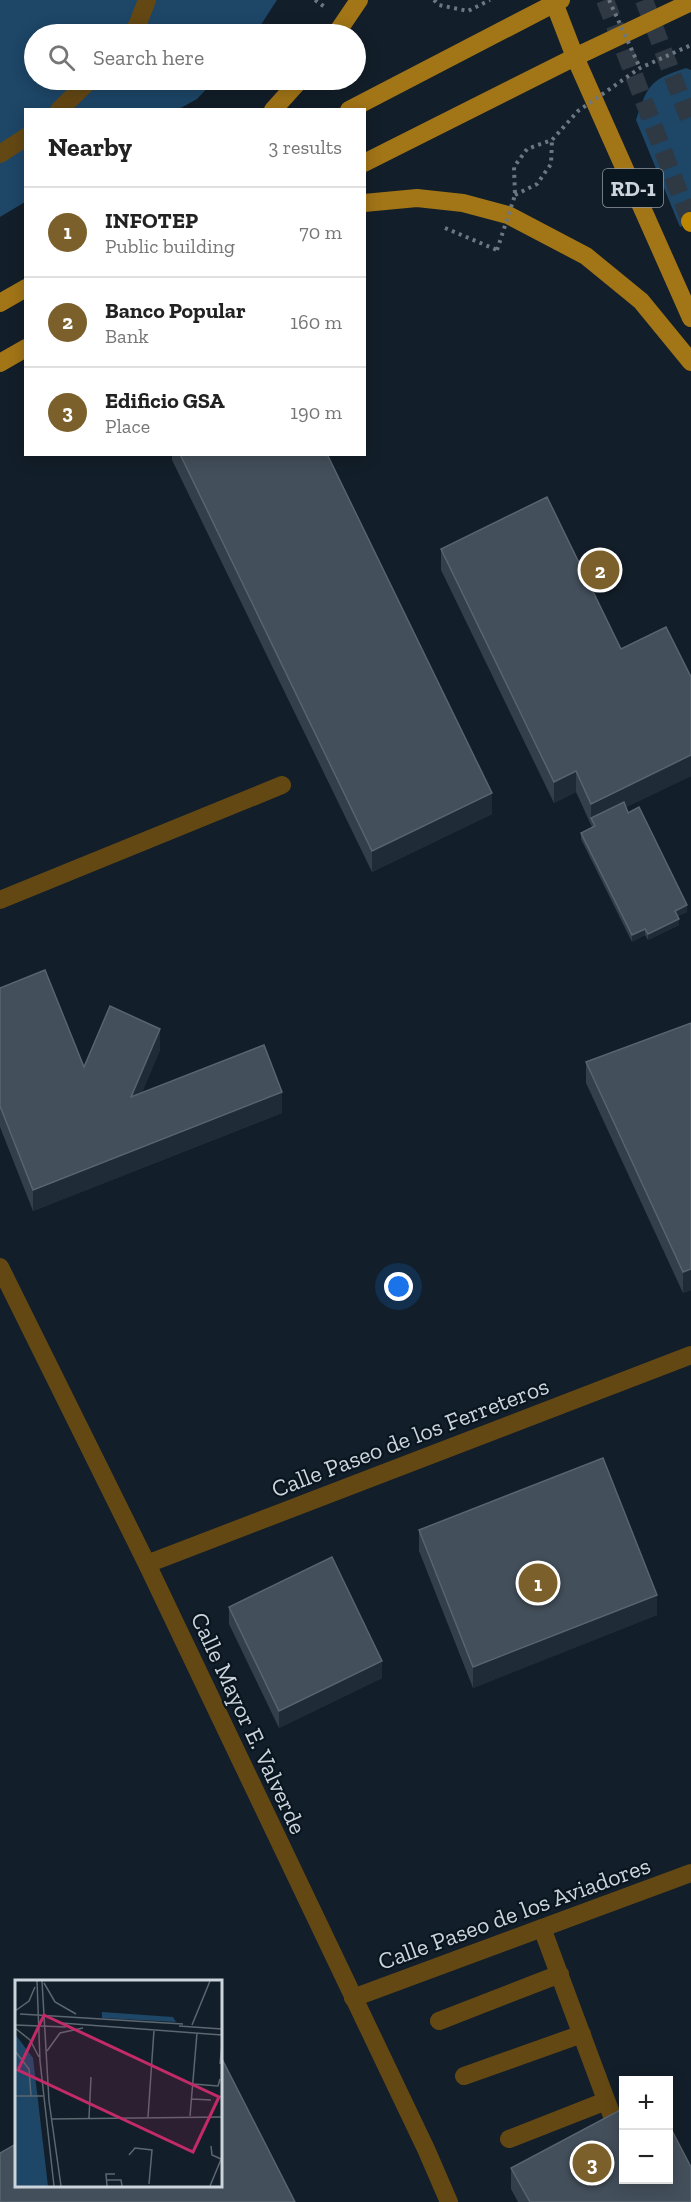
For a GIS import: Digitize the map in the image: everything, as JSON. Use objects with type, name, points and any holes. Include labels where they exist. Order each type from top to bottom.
[{"type":"main road","points":[[343,24],[359,0]]},
{"type":"main road","points":[[353,108],[556,1]]},
{"type":"main road","name":"RD-1","points":[[556,1],[575,57],[691,318]]},
{"type":"main road","points":[[366,162],[575,57],[691,2]]},
{"type":"main road","points":[[275,108],[291,90]]},
{"type":"main road","points":[[366,203],[417,198],[463,202],[508,215],[586,256],[641,301],[691,362]]},
{"type":"main road","points":[[0,303],[24,289]]},
{"type":"main road","points":[[0,363],[24,349]]},
{"type":"street","points":[[138,24],[147,0]]},
{"type":"street","points":[[60,108],[79,90]]},
{"type":"street","points":[[0,154],[24,138]]},
{"type":"street","points":[[0,900],[282,785]]},
{"type":"street","name":"Calle Mayor E. Valverde","points":[[0,1267],[147,1564],[426,2149],[449,2202]]},
{"type":"street","name":"Calle Paseo de los Ferreteros","points":[[147,1564],[691,1355]]},
{"type":"street","name":"Calle Paseo de los Aviadores","points":[[353,1998],[691,1873]]},
{"type":"street","points":[[542,1928],[618,2132]]},
{"type":"street","points":[[439,2021],[560,1974]]},
{"type":"street","points":[[465,2076],[582,2034]]},
{"type":"street","points":[[509,2139],[606,2101]]},
{"type":"path","points":[[434,0],[439,4],[468,11],[490,0]]},
{"type":"path","points":[[609,0],[640,68]]},
{"type":"path","points":[[497,250],[514,195],[514,167],[527,149],[552,140],[578,111],[640,68],[691,45]]},
{"type":"path","points":[[514,195],[537,184],[551,164],[552,140]]},
{"type":"shaded area","points":[[0,0],[277,0],[261,24],[24,24],[24,90],[206,90],[197,99],[181,108],[24,108],[24,203],[0,217]]},
{"type":"shaded area","points":[[686,68],[691,70],[691,222],[680,227],[636,120],[647,91],[652,85],[664,76]]},
{"type":"building","points":[[181,456],[328,456],[492,793],[372,851]]},
{"type":"building","points":[[547,497],[621,649],[666,627],[691,677],[691,755],[591,804],[576,771],[554,782],[441,549]]},
{"type":"building","points":[[624,802],[628,813],[639,807],[687,905],[675,911],[679,919],[648,934],[645,929],[632,935],[581,833],[595,826],[591,818]]},
{"type":"building","points":[[45,970],[84,1067],[110,1006],[160,1029],[131,1097],[264,1045],[282,1092],[33,1190],[0,1106],[0,988]]},
{"type":"building","points":[[691,1023],[691,1269],[683,1272],[586,1062]]},
{"type":"building","points":[[603,1458],[657,1595],[473,1667],[419,1530]]},
{"type":"building","points":[[332,1557],[382,1661],[279,1711],[229,1607]]},
{"type":"building","points":[[222,2059],[295,2202],[0,2202],[0,2153],[15,2145],[15,2187],[222,2187]]},
{"type":"building","points":[[619,2111],[619,2184],[673,2184],[673,2133],[691,2167],[691,2202],[530,2202],[511,2168]]},
{"type":"tunnel","points":[[605,0],[690,221]]},
{"type":"tunnel","points":[[644,0],[691,124]]},
{"type":"place","name":"Banco Popular","points":[[600,570]]},
{"type":"place","name":"INFOTEP","points":[[538,1583]]},
{"type":"place","name":"Edificio GSA","points":[[592,2163]]}]
